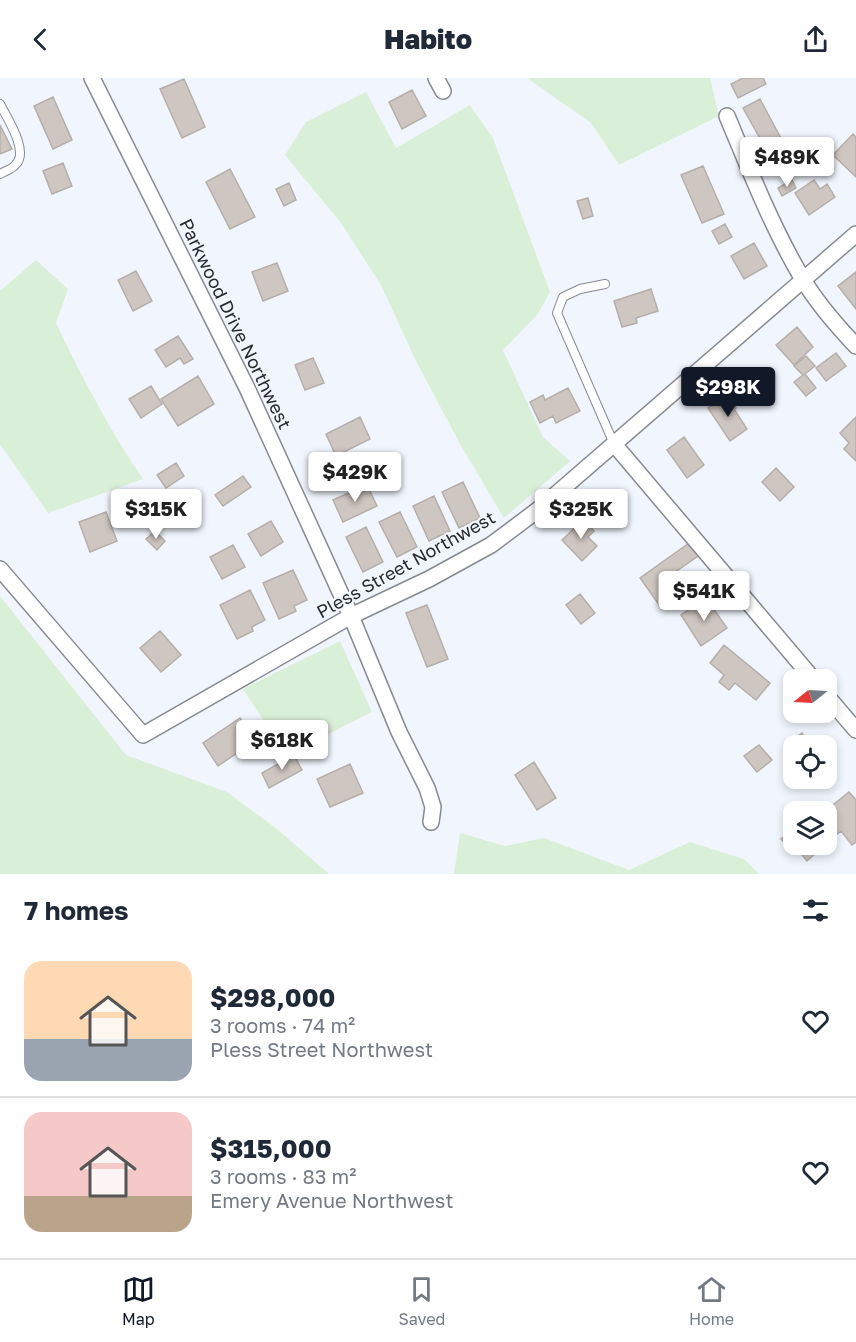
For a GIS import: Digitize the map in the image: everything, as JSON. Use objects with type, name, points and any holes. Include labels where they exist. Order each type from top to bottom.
[{"type":"street","name":"Parkwood Drive Northwest","points":[[92,78],[247,388],[351,616],[399,732],[427,788],[433,807],[431,822]]},
{"type":"street","points":[[727,116],[758,190],[803,279],[838,328],[856,346]]},
{"type":"street","name":"Pless Street Northwest","points":[[0,569],[143,735],[351,616],[429,579],[491,545],[539,509],[856,234]]},
{"type":"street","points":[[614,444],[805,669]]},
{"type":"street","points":[[837,708],[856,730]]},
{"type":"lane","points":[[0,104],[20,144],[21,157],[16,165],[0,174]]},
{"type":"lane","points":[[605,284],[579,289],[563,297],[557,313],[614,444]]},
{"type":"green space","points":[[527,78],[710,78],[719,116],[619,165],[591,123]]},
{"type":"green space","points":[[366,92],[396,148],[470,105],[493,138],[550,292],[538,314],[503,350],[543,437],[570,461],[504,518],[460,444],[416,361],[381,285],[341,223],[285,155],[306,122]]},
{"type":"green space","points":[[36,260],[68,289],[56,323],[97,402],[143,479],[48,513],[0,444],[0,291]]},
{"type":"green space","points":[[0,596],[126,755],[227,792],[277,829],[329,874],[0,874]]},
{"type":"green space","points":[[340,641],[372,712],[311,743],[275,738],[243,689]]},
{"type":"green space","points":[[460,833],[505,846],[544,838],[629,870],[690,842],[744,859],[759,874],[454,874]]},
{"type":"building","points":[[743,78],[763,78],[766,84],[738,98],[731,84]]},
{"type":"building","points":[[184,79],[205,127],[182,138],[160,89]]},
{"type":"building","points":[[412,90],[426,116],[402,129],[389,102]]},
{"type":"building","points":[[53,97],[72,140],[53,149],[34,106]]},
{"type":"building","points":[[760,99],[784,144],[768,153],[743,108]]},
{"type":"building","points":[[0,125],[12,149],[0,154]]},
{"type":"building","points":[[853,134],[856,137],[856,177],[833,155]]},
{"type":"building","points":[[63,163],[72,186],[52,194],[43,171]]},
{"type":"building","points":[[703,166],[724,214],[702,223],[681,175]]},
{"type":"building","points":[[230,169],[255,217],[230,229],[206,182]]},
{"type":"building","points":[[792,180],[796,188],[782,196],[778,188]]},
{"type":"building","points":[[814,180],[820,189],[827,184],[835,197],[809,215],[795,193]]},
{"type":"building","points":[[289,183],[296,200],[284,206],[276,189]]},
{"type":"building","points":[[588,198],[593,216],[583,219],[577,201]]},
{"type":"building","points":[[725,224],[732,237],[719,244],[712,231]]},
{"type":"building","points":[[754,243],[767,266],[744,279],[731,256]]},
{"type":"building","points":[[277,263],[288,291],[263,301],[252,272]]},
{"type":"building","points":[[136,271],[152,301],[133,311],[118,280]]},
{"type":"building","points":[[856,272],[856,309],[838,286]]},
{"type":"building","points":[[651,289],[658,311],[636,318],[637,323],[622,327],[614,301]]},
{"type":"building","points":[[797,327],[813,347],[794,365],[776,345]]},
{"type":"building","points":[[178,336],[193,359],[184,364],[180,358],[166,367],[155,350]]},
{"type":"building","points":[[836,353],[846,366],[826,381],[816,368]]},
{"type":"building","points":[[806,356],[815,366],[805,374],[816,388],[806,396],[794,382],[803,375],[794,366]]},
{"type":"building","points":[[313,358],[324,383],[305,390],[295,365]]},
{"type":"building","points":[[198,376],[214,404],[178,426],[161,399]]},
{"type":"building","points":[[151,386],[162,404],[141,418],[129,399]]},
{"type":"building","points":[[568,388],[580,411],[556,423],[553,416],[540,423],[530,402],[543,395],[545,400]]},
{"type":"building","points":[[727,395],[747,429],[730,441],[708,408]]},
{"type":"building","points":[[360,417],[370,439],[336,456],[326,434]]},
{"type":"building","points":[[856,417],[856,461],[844,449],[849,443],[840,433]]},
{"type":"building","points":[[684,437],[704,465],[687,478],[667,450]]},
{"type":"building","points":[[176,463],[184,476],[166,488],[157,475]]},
{"type":"building","points":[[776,468],[794,487],[780,501],[762,482]]},
{"type":"building","points":[[243,476],[251,487],[223,506],[215,495]]},
{"type":"building","points":[[463,482],[480,518],[459,528],[442,492]]},
{"type":"building","points":[[367,485],[377,506],[343,522],[333,500]]},
{"type":"building","points":[[434,496],[450,531],[429,541],[413,506]]},
{"type":"building","points":[[106,512],[117,541],[90,552],[79,522]]},
{"type":"building","points":[[400,512],[417,547],[397,557],[379,522]]},
{"type":"building","points":[[584,519],[594,531],[588,537],[597,546],[582,561],[562,540]]},
{"type":"building","points":[[271,521],[283,542],[261,556],[248,534]]},
{"type":"building","points":[[366,527],[383,562],[363,572],[346,537]]},
{"type":"building","points":[[155,531],[165,541],[157,550],[146,539]]},
{"type":"building","points":[[692,541],[701,554],[671,575],[683,593],[662,609],[640,578]]},
{"type":"building","points":[[233,545],[245,567],[222,579],[210,557]]},
{"type":"building","points":[[293,570],[307,600],[294,606],[296,611],[279,619],[263,583]]},
{"type":"building","points":[[250,590],[265,620],[252,627],[253,631],[237,639],[220,605]]},
{"type":"building","points":[[580,594],[595,613],[581,624],[566,605]]},
{"type":"building","points":[[706,598],[727,628],[701,646],[681,615]]},
{"type":"building","points":[[427,605],[448,659],[427,667],[406,613]]},
{"type":"building","points":[[160,631],[181,655],[161,672],[140,648]]},
{"type":"building","points":[[724,645],[770,683],[756,700],[735,683],[729,690],[719,682],[724,675],[710,663]]},
{"type":"building","points":[[240,718],[256,740],[218,766],[203,743]]},
{"type":"building","points":[[759,745],[772,760],[757,772],[744,756]]},
{"type":"building","points":[[294,755],[302,770],[269,788],[262,773]]},
{"type":"building","points":[[534,762],[556,798],[537,810],[515,775]]},
{"type":"building","points":[[350,764],[363,793],[330,807],[317,779]]},
{"type":"building","points":[[849,792],[856,800],[856,842],[852,845],[841,831],[837,834],[837,802]]},
{"type":"building","points":[[802,855],[814,855],[807,861]]}]
